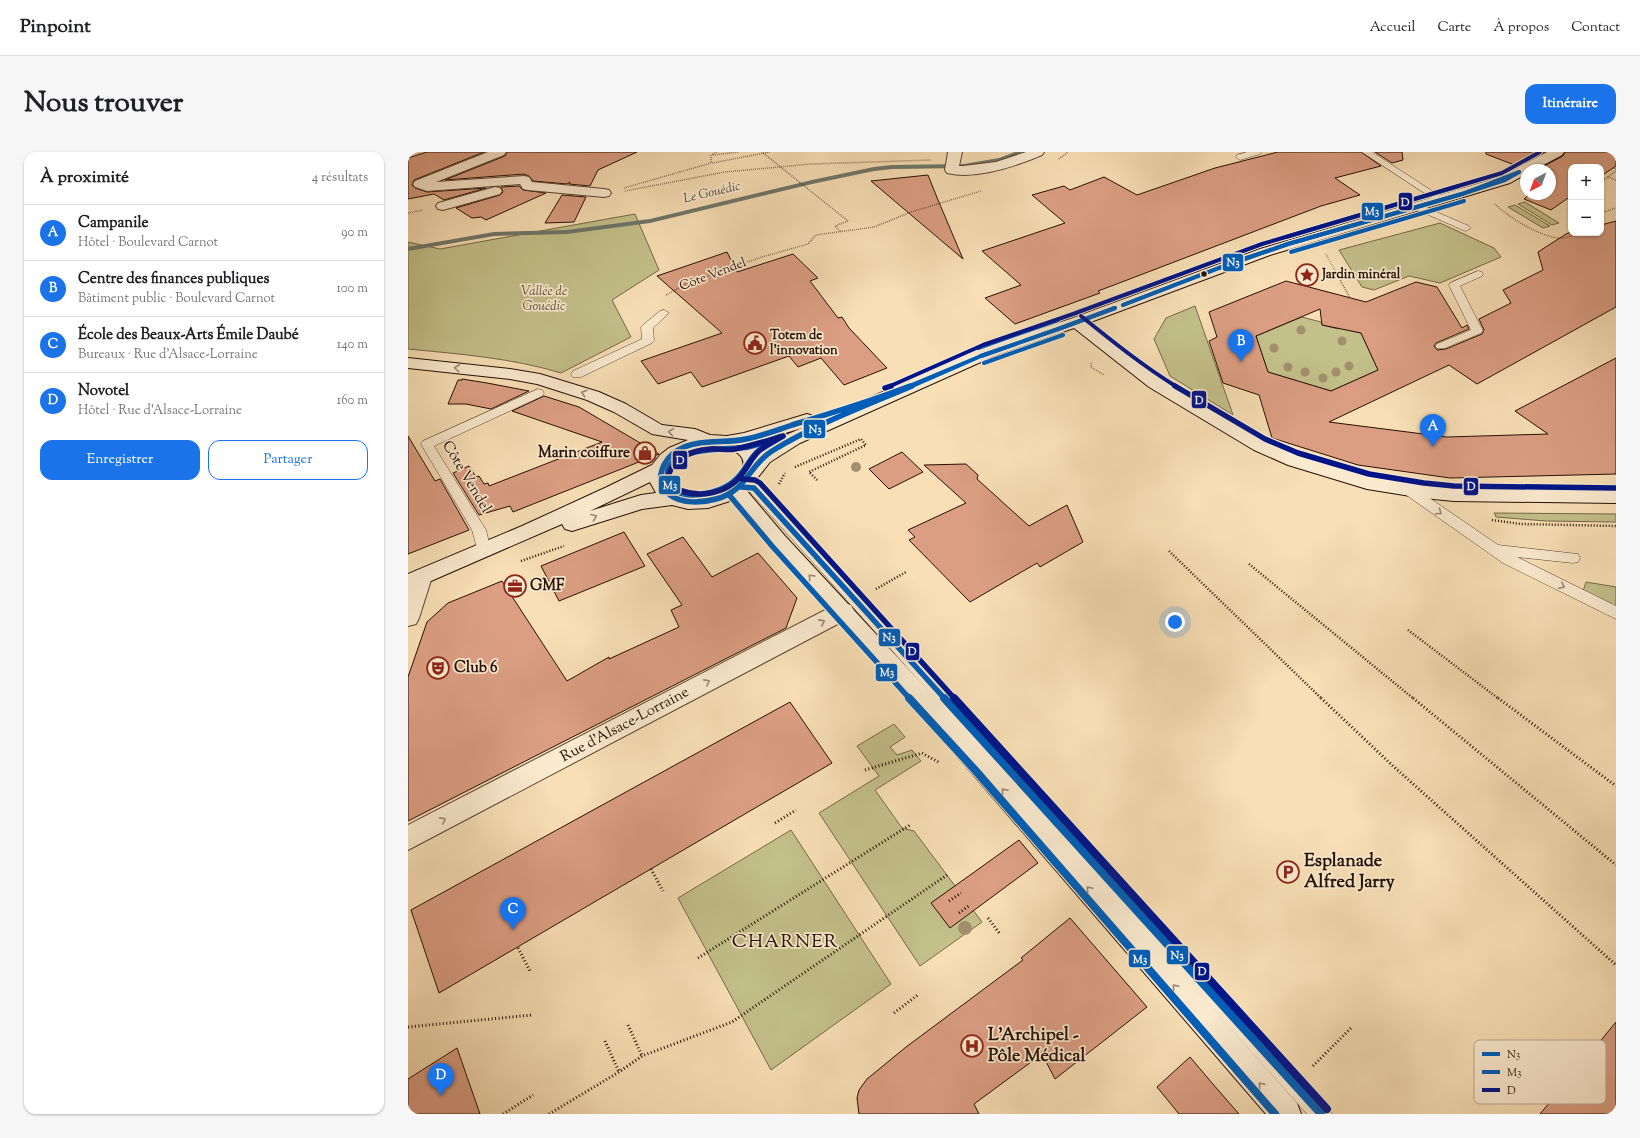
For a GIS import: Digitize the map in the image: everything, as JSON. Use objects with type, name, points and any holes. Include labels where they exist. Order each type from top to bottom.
[{"type":"main road","points":[[499,152],[420,184],[427,187],[524,180]]},
{"type":"main road","points":[[953,160],[966,170],[984,168],[1037,152]]},
{"type":"main road","points":[[885,396],[746,439],[729,442],[709,441],[680,449],[666,461],[661,468],[659,477],[660,485],[665,492],[673,498],[683,501],[707,502],[720,499],[743,483],[763,458],[793,439],[885,396],[986,353],[1076,322],[1265,252],[1505,180],[1557,152]]},
{"type":"main road","points":[[524,180],[528,186],[604,194]]},
{"type":"main road","points":[[443,206],[511,186],[524,180]]},
{"type":"main road","points":[[1076,322],[1105,346],[1155,383],[1261,446],[1295,462],[1367,482],[1407,490],[1454,494],[1616,496]]},
{"type":"main road","points":[[408,363],[510,374],[540,379],[592,396],[620,408],[658,430],[695,435],[709,441]]},
{"type":"main road","points":[[729,442],[740,446],[748,453],[752,462],[743,483]]},
{"type":"main road","points":[[408,618],[415,580],[529,531],[614,492],[661,468]]},
{"type":"main road","points":[[743,483],[778,541],[851,607],[969,752],[1286,1114]]},
{"type":"main road","points":[[529,531],[579,523],[641,502],[673,498]]},
{"type":"main road","name":"Rue d'Alsace-Lorraine","points":[[408,838],[851,607]]},
{"type":"lane","points":[[1240,156],[1258,152]]},
{"type":"lane","points":[[1366,152],[1441,200]]},
{"type":"lane","points":[[1418,206],[1466,228]]},
{"type":"lane","points":[[1441,346],[1477,331],[1454,285],[1478,274]]},
{"type":"lane","points":[[577,374],[648,341],[648,326],[664,313]]},
{"type":"lane","name":"Côte Vendel","points":[[484,551],[479,530],[427,444],[538,393]]},
{"type":"lane","points":[[1407,490],[1508,559],[1616,613]]},
{"type":"lane","points":[[1495,550],[1573,558],[1541,575]]},
{"type":"lane","points":[[851,607],[1321,1114]]},
{"type":"path","points":[[711,155],[717,152]]},
{"type":"path","points":[[711,155],[739,152]]},
{"type":"path","points":[[762,152],[848,221],[835,226],[841,231],[874,227],[911,212],[982,191]]},
{"type":"path","points":[[604,194],[711,163],[770,152]]},
{"type":"path","points":[[1057,160],[1068,152]]},
{"type":"path","points":[[711,155],[711,163]]},
{"type":"path","points":[[604,194],[635,190],[725,172],[811,164],[953,160]]},
{"type":"path","points":[[1604,180],[1616,170],[1613,168]]},
{"type":"path","points":[[1608,177],[1616,180]]},
{"type":"path","points":[[1494,204],[1535,230],[1549,236],[1559,238],[1568,236]]},
{"type":"path","points":[[1604,212],[1616,208]]},
{"type":"path","name":"Côte Vendel","points":[[664,313],[666,295],[688,283],[762,257],[808,244],[816,235],[841,231]]},
{"type":"path","points":[[1323,250],[1329,258],[1350,298]]},
{"type":"path","points":[[792,468],[861,438],[866,445],[809,472],[817,480]]},
{"type":"path","points":[[520,562],[564,546]]},
{"type":"path","points":[[1169,551],[1265,645],[1393,766],[1616,964]]},
{"type":"path","points":[[1249,564],[1513,779],[1616,866]]},
{"type":"path","points":[[876,589],[906,572]]},
{"type":"path","points":[[1408,630],[1616,786]]},
{"type":"path","points":[[865,770],[922,753],[946,766]]},
{"type":"path","points":[[775,823],[796,810]]},
{"type":"path","points":[[698,958],[910,825]]},
{"type":"path","points":[[651,869],[663,891]]},
{"type":"path","points":[[550,1114],[619,1072],[642,1056],[732,1022],[947,875]]},
{"type":"path","points":[[949,901],[961,893]]},
{"type":"path","points":[[959,913],[970,905]]},
{"type":"path","points":[[988,918],[1000,934]]},
{"type":"path","points":[[518,948],[530,971]]},
{"type":"path","points":[[894,1013],[919,994]]},
{"type":"path","points":[[408,1027],[532,1015]]},
{"type":"path","points":[[628,1025],[642,1056]]},
{"type":"path","points":[[1313,1066],[1351,1028]]},
{"type":"path","points":[[604,1041],[619,1072]]},
{"type":"path","points":[[503,1114],[533,1095]]},
{"type":"green space","points":[[1525,202],[1559,223],[1552,225],[1518,204]]},
{"type":"green space","points":[[1515,205],[1550,226],[1543,228],[1508,207]]},
{"type":"green space","name":"Vallée de Gouédic","points":[[635,214],[659,270],[612,300],[631,337],[561,373],[505,360],[408,349],[408,242],[440,249]]},
{"type":"green space","points":[[1440,223],[1494,248],[1501,257],[1440,283],[1409,276],[1374,290],[1362,287],[1339,250]]},
{"type":"green space","points":[[1195,306],[1233,415],[1170,376],[1154,339],[1166,318]]},
{"type":"green space","points":[[1302,317],[1321,322],[1322,325],[1361,333],[1378,370],[1331,391],[1268,372],[1256,336]]},
{"type":"green space","points":[[1494,513],[1616,514],[1616,522],[1546,521],[1496,517]]},
{"type":"green space","points":[[1586,582],[1616,587],[1616,608],[1583,591]]},
{"type":"green space","points":[[894,724],[905,737],[890,747],[897,755],[912,750],[921,761],[875,790],[902,828],[914,831],[982,922],[920,966],[819,813],[879,776],[857,746]]},
{"type":"green space","points":[[791,830],[891,984],[771,1070],[678,898]]},
{"type":"building","points":[[427,152],[484,152],[414,180],[412,185],[415,188],[427,192],[486,188],[444,200],[434,194],[408,199],[408,158]]},
{"type":"building","points":[[507,152],[637,152],[598,170],[590,186],[569,184],[570,182],[567,184],[533,181],[529,176],[524,174],[445,180],[505,156]]},
{"type":"building","points":[[1278,152],[1361,152],[1381,166],[1335,178],[1360,195],[1321,206],[1098,291],[1100,293],[1015,324],[985,298],[1021,285],[982,251],[1065,223],[1032,195],[1064,186],[1070,190],[1104,177],[1137,195],[1215,168]]},
{"type":"building","points":[[1375,152],[1402,152],[1403,160],[1392,163]]},
{"type":"building","points":[[1486,152],[1544,152],[1517,166],[1486,154]]},
{"type":"building","points":[[1565,152],[1616,152],[1616,166],[1604,174],[1604,164],[1568,164],[1568,198],[1551,210],[1526,200],[1556,200],[1556,164],[1548,164],[1563,156]]},
{"type":"building","points":[[928,175],[938,200],[963,259],[871,181]]},
{"type":"building","points":[[519,186],[523,190],[546,193],[486,220],[481,217],[472,218],[456,208],[500,195],[503,192],[501,187]]},
{"type":"building","points":[[562,195],[586,197],[574,222],[545,223]]},
{"type":"building","points":[[1616,221],[1616,307],[1477,384],[1449,365],[1329,422],[1447,437],[1548,434],[1515,411],[1616,358],[1616,474],[1450,478],[1358,465],[1272,438],[1259,395],[1223,383],[1209,341],[1217,337],[1209,312],[1286,281],[1366,302],[1416,282],[1437,287],[1462,328],[1467,325],[1469,329],[1436,343],[1434,346],[1437,350],[1446,349],[1482,334],[1484,330],[1479,319],[1511,303],[1503,290],[1543,270],[1538,252],[1568,233],[1568,236],[1604,236],[1604,224]],"holes":[[[1320,309],[1322,325],[1361,333],[1378,370],[1331,391],[1268,372],[1256,336]]]},
{"type":"building","points":[[727,252],[737,272],[793,254],[818,278],[810,281],[838,318],[842,317],[849,328],[887,368],[844,385],[821,358],[798,367],[789,356],[702,387],[691,372],[658,384],[641,361],[722,333],[657,276]]},
{"type":"building","points":[[462,379],[529,391],[491,409],[466,404],[448,404],[458,380]]},
{"type":"building","points":[[544,396],[579,407],[659,454],[513,512],[510,506],[479,515],[453,473],[469,466],[476,477],[479,476],[484,484],[488,483],[489,486],[602,442],[512,411]]},
{"type":"building","points":[[408,436],[435,481],[440,479],[469,530],[408,554]]},
{"type":"building","points":[[902,452],[923,472],[889,489],[869,469]]},
{"type":"building","points":[[966,464],[978,475],[977,479],[1029,526],[1067,505],[1083,542],[1040,567],[1037,563],[970,602],[909,540],[915,537],[908,530],[966,503],[924,465]]},
{"type":"building","points":[[624,532],[645,566],[559,601],[541,566]]},
{"type":"building","points":[[683,537],[712,577],[758,553],[797,598],[786,628],[408,821],[408,677],[427,622],[448,603],[502,581],[567,681],[609,657],[609,659],[679,627],[671,610],[682,605],[647,554]]},
{"type":"building","points":[[790,702],[832,763],[439,993],[411,910]]},
{"type":"building","points":[[1019,840],[1038,863],[950,928],[931,903]]},
{"type":"building","points":[[1070,918],[1147,1007],[1055,1079],[1042,1054],[974,1104],[979,1114],[859,1114],[857,1098],[859,1090],[867,1079],[906,1047],[1023,960],[1021,958]]},
{"type":"building","points":[[1616,1022],[1616,1114],[1540,1114],[1548,1104],[1606,1104],[1606,1040],[1601,1040]]},
{"type":"building","points":[[457,1048],[480,1114],[408,1114],[408,1079]]},
{"type":"building","points":[[1190,1057],[1239,1114],[1179,1114],[1157,1087]]},
{"type":"waterway","name":"Le Gouédic","points":[[408,249],[494,234],[567,232],[650,221],[812,182],[874,169],[892,167],[964,166],[1000,159],[1020,152]]},
{"type":"transit line","name":"D","points":[[885,388],[983,345],[1073,314],[1262,244],[1502,173],[1540,152]]},
{"type":"transit line","name":"N3","points":[[1462,194],[1519,172]]},
{"type":"transit line","name":"N3","points":[[1462,194],[1505,180],[1519,172]]},
{"type":"transit line","name":"M3","points":[[1286,237],[1459,186]]},
{"type":"transit line","name":"N3","points":[[1288,244],[1462,194]]},
{"type":"transit line","name":"N3","points":[[1288,244],[1462,194]]},
{"type":"transit line","name":"M3","points":[[1291,252],[1464,201]]},
{"type":"transit line","name":"N3","points":[[1123,305],[1234,262],[1288,244]]},
{"type":"transit line","name":"N3","points":[[1123,305],[1219,268],[1288,244]]},
{"type":"transit line","name":"N3","points":[[1061,328],[1115,308]]},
{"type":"transit line","name":"N3","points":[[1061,328],[1115,308]]},
{"type":"transit line","name":"D","points":[[1081,316],[1110,340],[1159,376],[1265,439],[1298,453],[1369,474],[1424,483],[1454,486],[1616,488]]},
{"type":"transit line","name":"M3","points":[[978,348],[1058,320]]},
{"type":"transit line","name":"N3","points":[[981,356],[1061,328]]},
{"type":"transit line","name":"N3","points":[[981,356],[1061,328]]},
{"type":"transit line","name":"M3","points":[[984,363],[1063,335]]},
{"type":"transit line","name":"N3","points":[[981,356],[811,430],[771,452],[761,461],[742,485],[731,493],[718,499],[703,502],[680,500],[669,494],[663,487],[660,477],[662,467],[668,458],[678,450],[692,444],[732,441],[753,437],[854,407],[981,356]]},
{"type":"transit line","name":"M3","points":[[783,436],[758,451],[752,457],[738,478],[729,486],[722,489],[706,494],[690,495],[675,490],[668,482],[668,472],[673,463],[681,457],[703,450],[748,447],[783,436]]},
{"type":"transit line","name":"D","points":[[783,436],[760,450],[736,481],[720,490],[701,494],[691,494],[674,488],[668,482],[669,471],[676,463],[687,455],[700,450],[735,449],[783,436]]},
{"type":"transit line","name":"D","points":[[742,479],[755,480],[760,483],[1327,1109]]},
{"type":"transit line","name":"N3","points":[[741,487],[754,488],[1321,1114]]},
{"type":"transit line","name":"M3","points":[[730,496],[772,546],[975,770],[1275,1114]]},
{"type":"place","name":"Jardin minéral","points":[[1307,275]]},
{"type":"place","name":"Totem de l'innovation","points":[[755,343]]},
{"type":"place","name":"Centre des finances publiques","points":[[1241,362]]},
{"type":"place","name":"Campanile","points":[[1433,447]]},
{"type":"place","name":"Marin coiffure","points":[[645,453]]},
{"type":"place","name":"GMF","points":[[515,586]]},
{"type":"place","name":"Club 6","points":[[438,668]]},
{"type":"place","name":"Esplanade Alfred Jarry","points":[[1288,872]]},
{"type":"place","name":"École des Beaux-Arts Émile Daubé","points":[[513,930]]},
{"type":"place","name":"L'Archipel - Pôle Médical","points":[[972,1046]]},
{"type":"place","name":"Novotel","points":[[441,1096]]},
{"type":"district","name":"CHARNER","points":[[785,942]]}]
